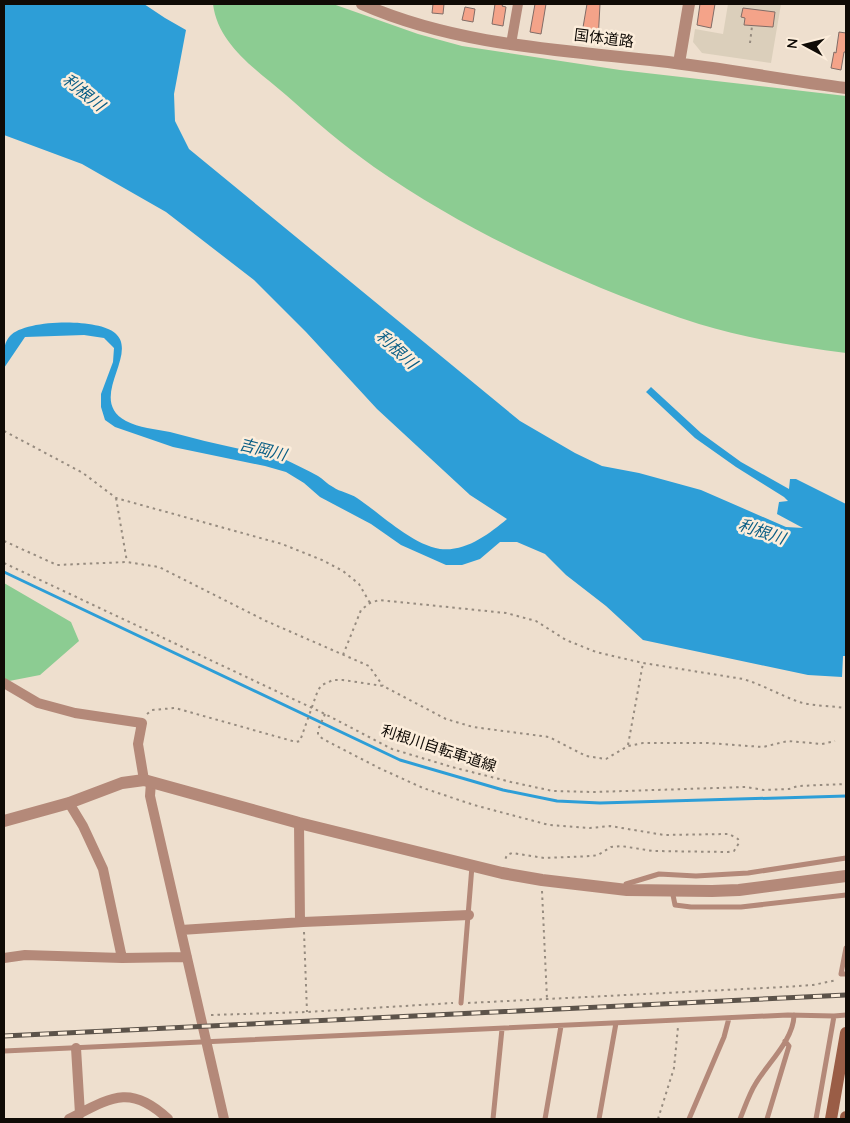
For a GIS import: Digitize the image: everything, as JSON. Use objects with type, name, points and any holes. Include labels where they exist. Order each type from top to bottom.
[{"type":"main road","points":[[830,1119],[846,1033]]},
{"type":"street","name":"国体道路","points":[[362,4],[439,31],[510,44],[679,63],[846,88]]},
{"type":"street","points":[[510,44],[518,4]]},
{"type":"street","points":[[679,63],[689,4]]},
{"type":"street","points":[[4,683],[38,704],[75,713],[142,723],[138,744],[224,1119]]},
{"type":"street","points":[[4,821],[69,803],[122,783],[147,781],[299,823],[502,873],[542,880],[627,890],[739,890],[846,876]]},
{"type":"street","points":[[69,803],[83,826],[103,869],[122,958]]},
{"type":"street","points":[[299,823],[302,922]]},
{"type":"street","points":[[181,930],[302,922],[469,915]]},
{"type":"street","points":[[4,958],[24,955],[122,958],[187,957]]},
{"type":"street","points":[[76,1048],[80,1114]]},
{"type":"street","points":[[69,1119],[115,1098],[126,1096],[139,1099],[155,1107],[168,1119]]},
{"type":"lane","points":[[627,890],[626,884],[659,874],[696,876],[740,873],[846,858]]},
{"type":"lane","points":[[460,1003],[472,865]]},
{"type":"lane","points":[[672,890],[675,905],[691,907],[741,907],[846,894]]},
{"type":"lane","points":[[844,974],[846,948]]},
{"type":"lane","points":[[740,1119],[756,1083],[785,1040],[793,1024],[794,1015]]},
{"type":"lane","points":[[4,1051],[794,1015],[846,1015]]},
{"type":"lane","points":[[816,1119],[834,1016]]},
{"type":"lane","points":[[689,1119],[724,1038],[728,1018]]},
{"type":"lane","points":[[599,1119],[616,1023]]},
{"type":"lane","points":[[545,1119],[561,1026]]},
{"type":"lane","points":[[493,1119],[502,1029]]},
{"type":"lane","points":[[767,1119],[789,1046],[785,1040]]},
{"type":"lane","points":[[820,1099],[834,1100]]},
{"type":"path","points":[[750,43],[752,26]]},
{"type":"path","points":[[4,431],[83,473],[116,498],[282,544],[322,560],[343,570],[359,584],[370,603]]},
{"type":"path","points":[[116,498],[127,562]]},
{"type":"path","points":[[4,541],[57,565],[127,562],[159,567],[266,620],[369,666],[383,686]]},
{"type":"path","name":"利根川自転車道線","points":[[4,563],[325,714],[392,749],[452,767],[553,791],[594,792],[746,788],[772,790],[789,789],[798,786],[846,784]]},
{"type":"path","points":[[343,655],[361,610],[370,603],[379,600],[506,613],[536,621],[566,640],[596,652],[643,663],[744,679],[802,703],[846,708]]},
{"type":"path","points":[[628,746],[643,663]]},
{"type":"path","points":[[142,723],[148,712],[152,710],[175,708],[299,742],[322,685],[333,680],[343,680],[383,686],[446,718],[473,726],[549,737],[586,756],[606,759],[628,746],[643,744],[707,743],[763,747],[788,740],[822,744],[835,741]]},
{"type":"path","points":[[325,714],[318,730],[318,736],[379,768],[423,788],[474,805],[549,825],[590,828],[610,826],[664,835],[729,834],[738,839],[739,843],[734,851],[728,852],[653,851],[621,846],[611,847],[598,855],[592,856],[544,858],[512,853],[507,855],[504,862]]},
{"type":"path","points":[[542,880],[547,999]]},
{"type":"path","points":[[302,922],[307,1012]]},
{"type":"path","points":[[201,1015],[307,1012],[813,985],[833,982],[844,974]]},
{"type":"path","points":[[658,1119],[674,1068],[678,1020]]},
{"type":"shaded area","points":[[728,4],[781,4],[771,63],[702,53],[693,42],[695,29],[723,34]]},
{"type":"green space","points":[[213,4],[333,4],[418,34],[462,46],[620,70],[846,96],[846,353],[753,338],[699,324],[620,296],[563,272],[457,219],[394,181],[362,159],[251,66],[240,56],[222,32],[216,19]]},
{"type":"green space","points":[[4,583],[71,622],[79,641],[40,675],[4,682]]},
{"type":"water","name":"利根川","points":[[4,4],[144,4],[186,30],[174,94],[175,121],[189,149],[520,421],[575,453],[602,466],[639,473],[701,490],[786,527],[803,528],[777,514],[779,502],[788,501],[784,497],[736,467],[695,438],[646,392],[651,387],[701,433],[741,462],[789,489],[790,479],[796,479],[846,504],[846,656],[843,656],[842,677],[808,675],[643,640],[606,606],[566,575],[545,554],[517,542],[500,542],[480,559],[462,565],[446,565],[401,545],[371,524],[320,497],[304,483],[286,472],[173,447],[115,427],[105,420],[101,407],[101,394],[113,362],[114,348],[104,338],[84,335],[25,337],[4,368],[4,351],[7,339],[18,330],[30,326],[62,322],[106,328],[115,333],[121,342],[122,353],[112,389],[111,401],[115,412],[126,421],[142,427],[240,449],[257,451],[284,459],[318,476],[336,489],[354,496],[407,535],[429,546],[440,549],[459,548],[468,545],[485,536],[507,519],[470,495],[377,409],[306,332],[254,280],[166,212],[82,164],[4,135]]},
{"type":"building","points":[[433,4],[444,4],[443,14],[432,13]]},
{"type":"building","points":[[495,4],[503,4],[502,6],[506,7],[503,26],[492,24]]},
{"type":"building","points":[[535,4],[546,4],[541,34],[530,32]]},
{"type":"building","points":[[587,4],[600,4],[598,41],[581,39]]},
{"type":"building","points":[[700,4],[715,4],[711,28],[697,25]]},
{"type":"building","points":[[465,7],[475,9],[473,22],[462,20]]},
{"type":"building","points":[[743,8],[775,12],[773,27],[744,25],[745,18],[741,17]]},
{"type":"building","points":[[839,32],[846,33],[846,52],[844,52],[841,70],[831,68],[834,52],[836,53]]},
{"type":"waterway","points":[[4,572],[400,760],[503,790],[557,801],[600,803],[846,796]]},
{"type":"railway","points":[[4,1036],[846,995]]},
{"type":"water label","name":"吉岡川","points":[[263,449]]}]
